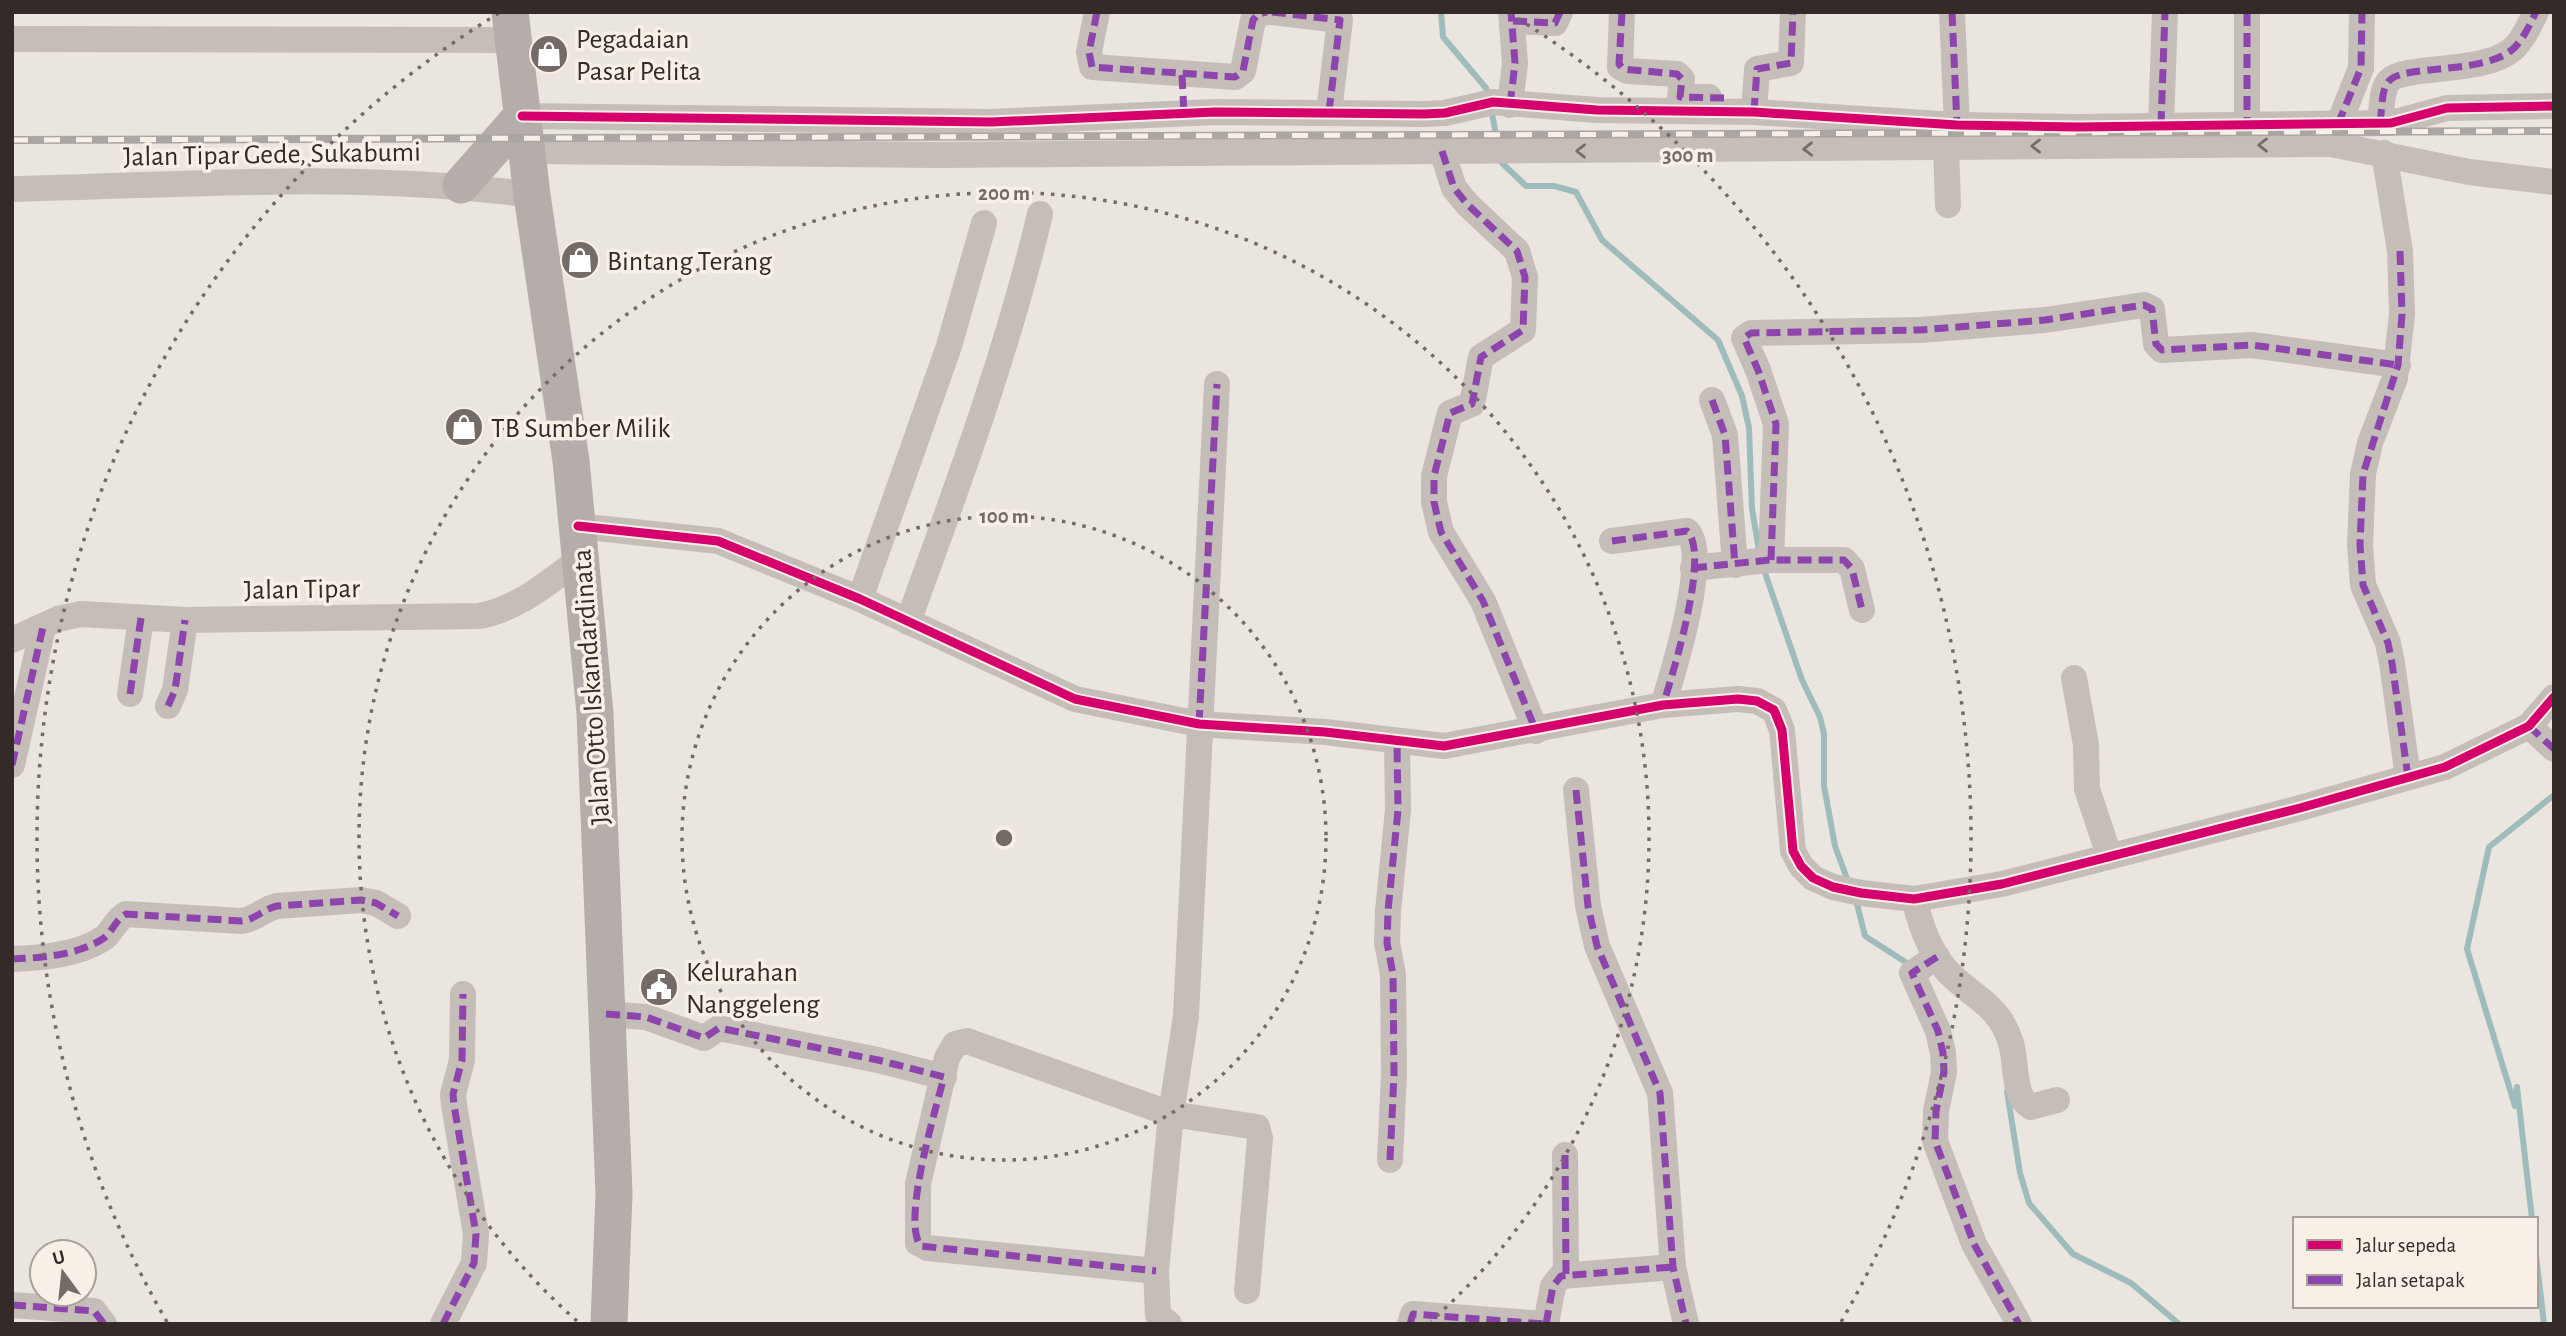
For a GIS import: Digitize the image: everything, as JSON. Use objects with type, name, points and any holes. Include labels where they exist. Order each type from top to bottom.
[{"type":"main road","name":"Jalan Otto Iskandardinata","points":[[511,26],[579,542],[595,713],[614,1194],[609,1324]]},
{"type":"main road","points":[[461,185],[524,133]]},
{"type":"street","points":[[1097,12],[1088,52],[1092,67],[1182,75],[1241,75],[1253,20],[1258,15],[1269,12],[1340,20],[1329,112]]},
{"type":"street","points":[[1501,103],[1515,63],[1512,17],[1555,23],[1560,12]]},
{"type":"street","points":[[1622,12],[1619,64],[1623,69],[1677,74],[1682,79],[1681,97],[1724,97]]},
{"type":"street","points":[[1754,112],[1757,69],[1791,63],[1793,12]]},
{"type":"street","points":[[1948,205],[1952,12]]},
{"type":"street","points":[[2161,125],[2165,12]]},
{"type":"street","points":[[2247,12],[2247,123]]},
{"type":"street","points":[[2335,134],[2361,68],[2362,12]]},
{"type":"street","points":[[2380,123],[2386,83],[2394,76],[2406,72],[2470,66],[2495,58],[2512,49],[2536,12]]},
{"type":"street","points":[[12,39],[511,26]]},
{"type":"street","points":[[1182,75],[1184,114]]},
{"type":"street","points":[[524,133],[991,122],[1184,114],[1424,114],[1501,103],[1597,110],[1754,112],[1951,136],[2335,134],[2447,108],[2554,106]]},
{"type":"street","points":[[524,133],[790,155],[1442,151],[1951,136],[2247,123],[2335,134],[2384,153],[2469,172],[2554,181]]},
{"type":"street","points":[[1442,151],[1454,188],[1517,251],[1525,277],[1523,330],[1480,356],[1472,404],[1450,413],[1434,476],[1434,502],[1441,532],[1483,601],[1536,730]]},
{"type":"street","points":[[2384,153],[2400,251],[2402,314],[2398,365],[2362,474],[2360,545],[2362,585],[2388,643],[2408,776]]},
{"type":"street","name":"Jalan Tipar Gede, Sukabumi","points":[[12,189],[337,180],[461,185],[532,195]]},
{"type":"street","points":[[908,622],[979,431],[1016,312],[1040,214]]},
{"type":"street","points":[[860,598],[949,346],[984,223]]},
{"type":"street","points":[[1755,562],[1776,425],[1744,338],[1751,332],[1934,329],[2045,320],[2144,305],[2152,309],[2156,344],[2162,350],[2252,345],[2398,365]]},
{"type":"street","points":[[1169,1324],[1158,1315],[1156,1271],[1171,1114],[1186,1016],[1217,384]]},
{"type":"street","points":[[1712,400],[1726,435],[1755,562]]},
{"type":"street","points":[[1612,541],[1686,531],[1692,540],[1693,568],[1687,623],[1663,705]]},
{"type":"street","points":[[579,542],[718,541],[860,598],[1075,699],[1199,724],[1325,732],[1444,746],[1663,705],[1738,699],[1757,701],[1774,710],[1782,730],[1793,850],[1801,866],[1813,878],[1833,887],[1914,900],[2027,879],[2109,855],[2300,808],[2445,766],[2529,726],[2554,697]]},
{"type":"street","name":"Jalan Tipar","points":[[12,640],[81,614],[185,620],[495,614],[526,599],[579,542]]},
{"type":"street","points":[[1693,568],[1755,562],[1844,560],[1849,563],[1862,610]]},
{"type":"street","points":[[130,694],[141,618]]},
{"type":"street","points":[[168,706],[175,690],[185,620]]},
{"type":"street","points":[[12,765],[43,627]]},
{"type":"street","points":[[2074,678],[2086,746],[2087,789],[2109,855]]},
{"type":"street","points":[[2529,726],[2554,748]]},
{"type":"street","points":[[1390,1160],[1394,1074],[1393,974],[1387,943],[1398,810],[1397,742]]},
{"type":"street","points":[[1577,790],[1588,906],[1597,946],[1660,1093],[1673,1267],[1686,1324]]},
{"type":"street","points":[[12,959],[66,953],[87,947],[106,937],[114,923],[126,914],[251,921],[266,909],[277,906],[361,900],[376,903],[398,916]]},
{"type":"street","points":[[1914,900],[1928,962],[1913,980],[1938,1031],[1943,1053],[1944,1072],[1935,1141],[1974,1244],[2019,1324]]},
{"type":"street","points":[[1928,962],[1949,973],[1998,1014],[2012,1045],[2020,1097],[2025,1104],[2039,1106],[2057,1100]]},
{"type":"street","points":[[443,1324],[474,1263],[476,1234],[454,1105],[462,1060],[463,994]]},
{"type":"street","points":[[606,1014],[646,1017],[704,1038],[719,1028],[878,1060],[944,1077]]},
{"type":"street","points":[[1156,1271],[921,1246],[916,1237],[918,1184],[950,1050],[955,1044],[967,1041],[1171,1114],[1243,1122],[1257,1127],[1260,1132],[1247,1291]]},
{"type":"street","points":[[1565,1155],[1566,1274]]},
{"type":"street","points":[[1410,1324],[1413,1314],[1545,1324],[1553,1286],[1566,1274],[1673,1267]]},
{"type":"street","points":[[12,1305],[94,1311],[104,1324]]},
{"type":"waterway","points":[[1441,12],[1443,37],[1486,88],[1488,95]]},
{"type":"waterway","points":[[1491,109],[1498,144]]},
{"type":"waterway","points":[[1501,157],[1502,163],[1526,186],[1554,186],[1576,192],[1602,240],[1718,340],[1742,396],[1749,428],[1752,509],[1760,556]]},
{"type":"waterway","points":[[1763,567],[1802,680],[1820,717],[1824,734],[1824,786],[1835,846],[1849,884]]},
{"type":"waterway","points":[[2532,1217],[2517,1087],[2515,1106],[2467,949],[2489,847],[2554,795]]},
{"type":"waterway","points":[[1856,900],[1865,936],[1910,965]]},
{"type":"waterway","points":[[2007,1091],[2020,1173],[2029,1203],[2073,1254],[2131,1283],[2179,1324]]},
{"type":"waterway","points":[[2538,1272],[2544,1324]]},
{"type":"railway","points":[[12,140],[2554,131]]},
{"type":"marked path","points":[[1097,12],[1089,52],[1092,67],[1235,77],[1243,71],[1253,20],[1258,14],[1267,12]]},
{"type":"marked path","points":[[1272,12],[1340,20],[1329,112]]},
{"type":"marked path","points":[[1510,105],[1515,63],[1511,12]]},
{"type":"marked path","points":[[1513,21],[1555,23],[1560,12]]},
{"type":"marked path","points":[[1622,12],[1619,64],[1623,69],[1677,74],[1682,79],[1680,97],[1724,98]]},
{"type":"marked path","points":[[1754,112],[1757,69],[1791,63],[1793,12]]},
{"type":"marked path","points":[[1952,12],[1957,125]]},
{"type":"marked path","points":[[2161,125],[2165,12]]},
{"type":"marked path","points":[[2247,12],[2247,123]]},
{"type":"marked path","points":[[2338,124],[2361,68],[2362,12]]},
{"type":"marked path","points":[[2380,123],[2383,95],[2389,81],[2410,72],[2465,66],[2500,57],[2517,45],[2536,12]]},
{"type":"marked path","points":[[1182,75],[1184,114]]},
{"type":"marked path","points":[[1442,151],[1454,188],[1467,204],[1517,251],[1525,277],[1523,330],[1481,357],[1472,404],[1450,413],[1434,476],[1434,502],[1441,532],[1483,601],[1536,731]]},
{"type":"marked path","points":[[2400,251],[2402,314],[2398,365],[2363,474],[2360,545],[2363,585],[2388,643],[2408,777]]},
{"type":"marked path","points":[[1771,560],[1776,424],[1744,338],[1751,333],[1920,330],[2045,320],[2144,305],[2152,309],[2156,344],[2162,350],[2252,345],[2398,365]]},
{"type":"marked path","points":[[1199,724],[1217,384]]},
{"type":"marked path","points":[[1712,400],[1725,435],[1735,565]]},
{"type":"marked path","points":[[1612,541],[1687,531],[1693,544],[1695,563],[1687,615],[1663,705]]},
{"type":"marked path","points":[[1693,568],[1769,560],[1844,560],[1852,569],[1862,610]]},
{"type":"marked path","points":[[130,694],[141,618]]},
{"type":"marked path","points":[[168,706],[175,690],[185,620]]},
{"type":"marked path","points":[[12,765],[43,627]]},
{"type":"marked path","points":[[2529,726],[2554,749]]},
{"type":"marked path","points":[[1390,1160],[1394,1074],[1393,974],[1387,943],[1398,810],[1397,742]]},
{"type":"marked path","points":[[1576,790],[1588,906],[1597,946],[1660,1093],[1673,1267],[1686,1324]]},
{"type":"marked path","points":[[12,959],[72,952],[94,944],[104,938],[126,914],[241,921],[277,906],[361,900],[376,903],[398,916]]},
{"type":"marked path","points":[[1937,957],[1912,973],[1938,1031],[1943,1053],[1944,1072],[1936,1111],[1935,1141],[1974,1244],[2019,1324]]},
{"type":"marked path","points":[[443,1324],[474,1263],[476,1234],[453,1094],[462,1060],[463,994]]},
{"type":"marked path","points":[[606,1014],[646,1017],[704,1038],[719,1028],[878,1060],[944,1077],[917,1191],[916,1233],[921,1246],[1156,1271]]},
{"type":"marked path","points":[[1565,1155],[1566,1274]]},
{"type":"marked path","points":[[1546,1324],[1553,1286],[1561,1276],[1673,1267]]},
{"type":"marked path","points":[[12,1305],[94,1311],[104,1324]]},
{"type":"marked path","points":[[1410,1324],[1413,1314],[1544,1324]]},
{"type":"cycle path","points":[[522,116],[991,122],[1215,112],[1424,114],[1445,113],[1493,102],[1597,110],[1754,112],[1957,125],[2077,127],[2391,123],[2447,108],[2554,106]]},
{"type":"cycle path","points":[[578,526],[718,541],[860,599],[1075,699],[1199,724],[1325,732],[1444,746],[1663,705],[1738,699],[1757,701],[1774,710],[1782,730],[1793,851],[1801,866],[1813,878],[1833,887],[1914,899],[2002,884],[2300,808],[2445,767],[2529,726],[2554,697]]},
{"type":"place","name":"Pegadaian Pasar Pelita","points":[[549,54]]},
{"type":"place","name":"Bintang Terang","points":[[580,260]]},
{"type":"place","name":"TB Sumber Milik","points":[[464,427]]},
{"type":"place","name":"Kelurahan Nanggeleng","points":[[659,987]]}]
